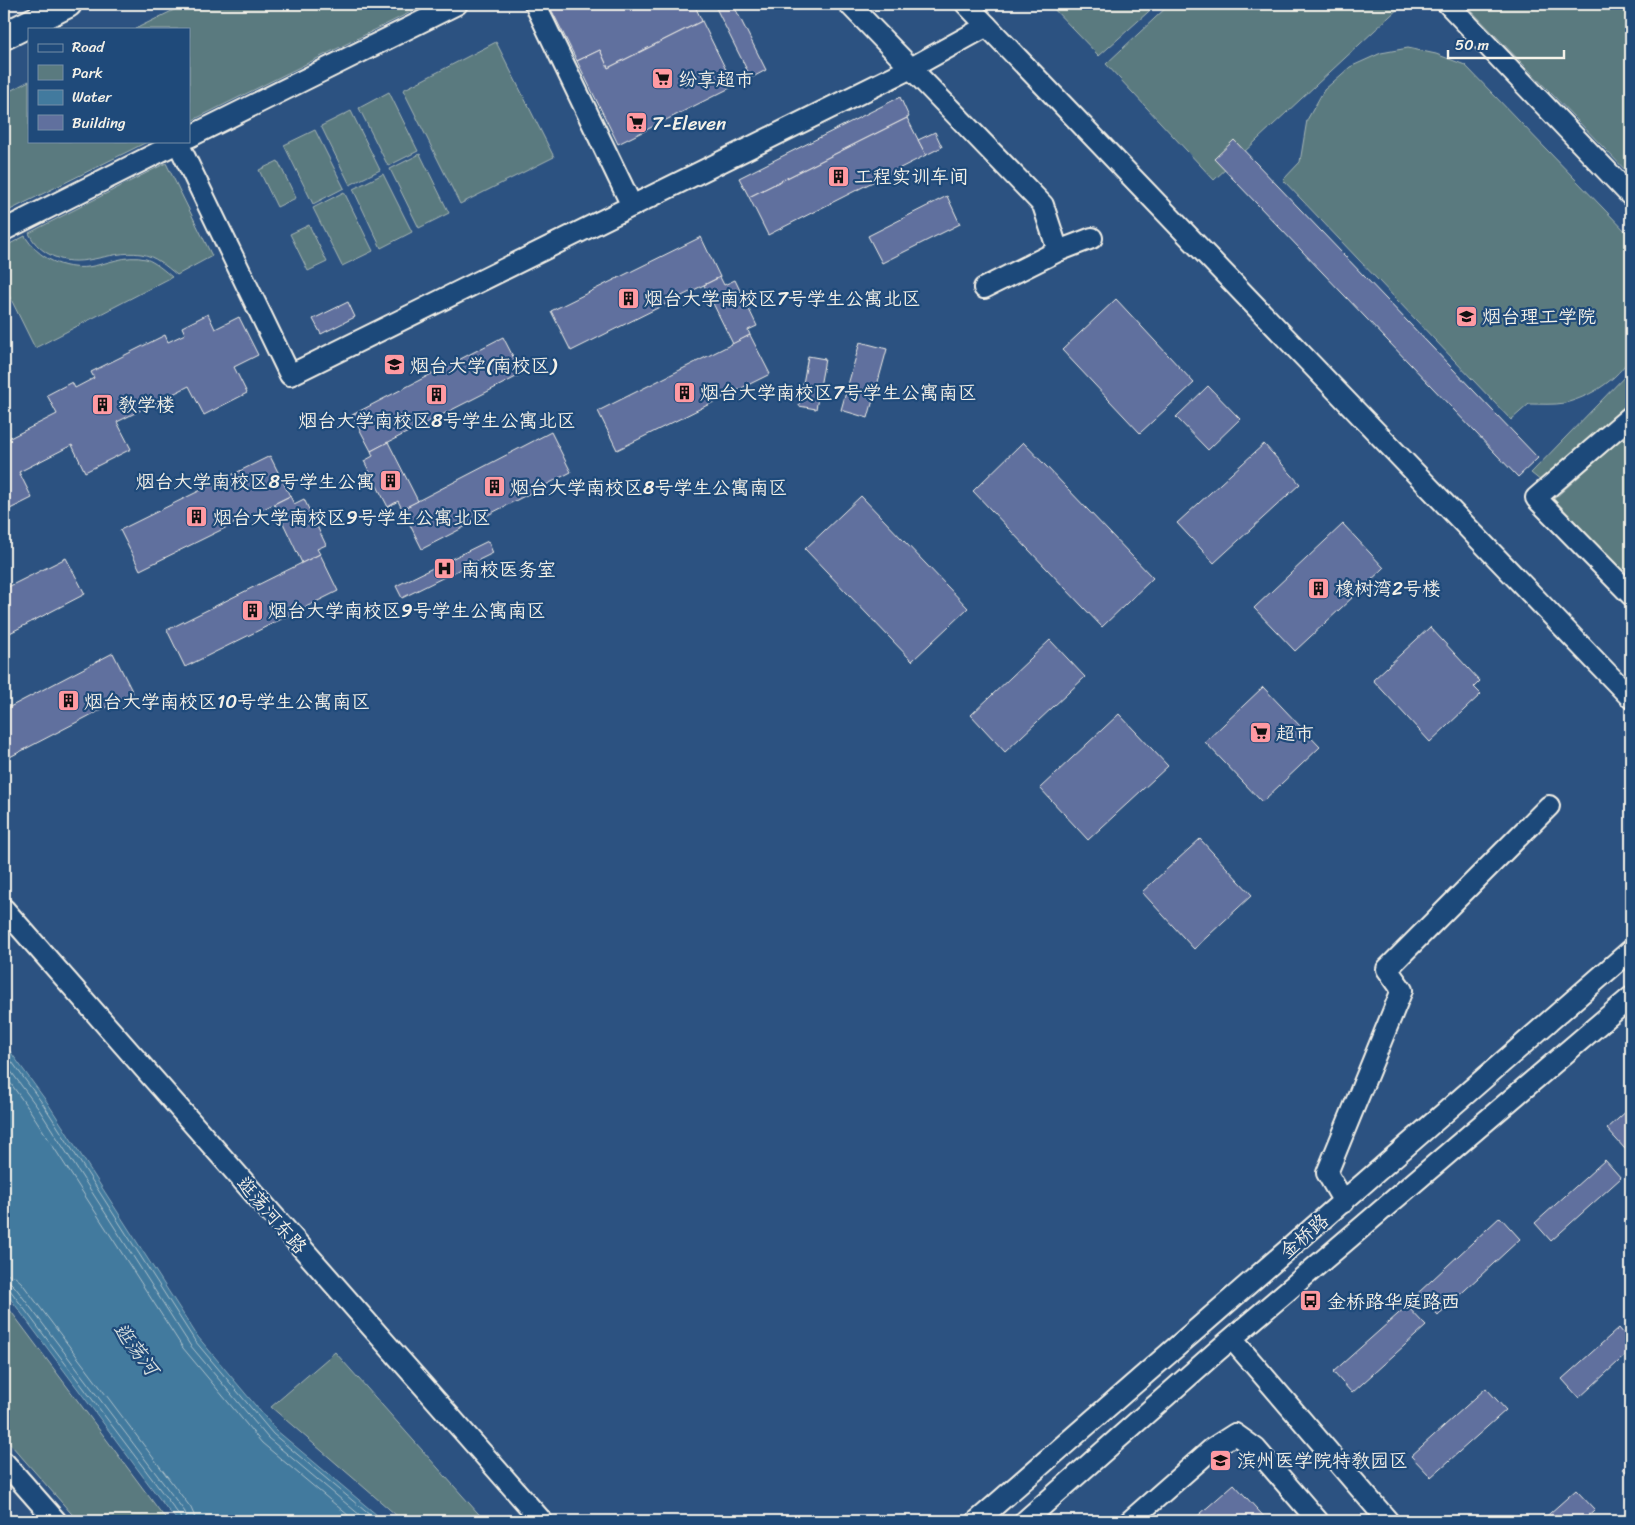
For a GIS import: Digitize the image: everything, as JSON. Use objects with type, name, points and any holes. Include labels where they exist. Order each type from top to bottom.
[{"type":"main road","points":[[4,36],[68,4]]},
{"type":"street","points":[[190,136],[457,4]]},
{"type":"street","points":[[535,4],[632,206]]},
{"type":"street","points":[[849,4],[1042,205],[1058,251]]},
{"type":"street","points":[[966,4],[1631,698]]},
{"type":"street","points":[[1448,4],[1631,196]]},
{"type":"street","points":[[183,142],[290,375],[911,68],[987,26]]},
{"type":"street","points":[[4,230],[178,142]]},
{"type":"street","points":[[984,288],[1058,251],[1092,238]]},
{"type":"street","points":[[1631,416],[1536,498],[1631,594]]},
{"type":"street","points":[[1344,1202],[1327,1173],[1402,990],[1387,969],[1549,806]]},
{"type":"street","name":"逛荡河东路","points":[[4,909],[542,1521]]},
{"type":"street","name":"金桥路","points":[[977,1521],[1631,950]]},
{"type":"street","name":"金桥路","points":[[1025,1521],[1232,1339],[1631,997]]},
{"type":"street","points":[[1232,1339],[1388,1521]]},
{"type":"street","points":[[1130,1521],[1213,1448],[1235,1434],[1256,1449],[1318,1521]]},
{"type":"street","points":[[4,1462],[56,1521]]},
{"type":"green space","points":[[186,4],[427,4],[190,122],[190,28],[137,28]]},
{"type":"green space","points":[[1049,4],[1157,4],[1099,56]]},
{"type":"green space","points":[[1170,4],[1403,4],[1214,180],[1106,64]]},
{"type":"green space","points":[[1465,4],[1631,4],[1631,176]]},
{"type":"green space","points":[[496,42],[554,157],[460,204],[403,90]]},
{"type":"green space","points":[[1408,48],[1436,54],[1465,65],[1631,237],[1631,356],[1611,380],[1585,396],[1565,403],[1529,404],[1511,420],[1283,180],[1300,162],[1307,120],[1324,90],[1350,67],[1381,53]]},
{"type":"green space","points":[[28,82],[28,142],[147,142],[4,213],[4,94]]},
{"type":"green space","points":[[389,92],[418,151],[388,166],[359,108]]},
{"type":"green space","points":[[351,111],[380,170],[350,185],[321,126]]},
{"type":"green space","points":[[315,130],[344,188],[313,204],[284,145]]},
{"type":"green space","points":[[420,154],[449,213],[419,228],[390,169]]},
{"type":"green space","points":[[278,161],[296,198],[277,207],[259,170]]},
{"type":"green space","points":[[166,163],[212,256],[177,275],[156,259],[141,254],[129,253],[82,261],[59,259],[41,249],[29,233]]},
{"type":"green space","points":[[383,174],[412,232],[381,248],[353,189]]},
{"type":"green space","points":[[344,192],[373,251],[342,266],[313,208]]},
{"type":"green space","points":[[309,225],[327,262],[308,271],[290,234]]},
{"type":"green space","points":[[25,236],[30,244],[44,256],[69,267],[88,267],[138,258],[153,262],[172,277],[35,348],[4,285],[4,247]]},
{"type":"green space","points":[[1631,370],[1631,401],[1541,481],[1531,473]]},
{"type":"green space","points":[[1631,430],[1631,580],[1554,499]]},
{"type":"green space","points":[[4,1302],[169,1521],[78,1521],[4,1437]]},
{"type":"green space","points":[[335,1352],[485,1521],[403,1521],[271,1407]]},
{"type":"water","name":"逛荡河","points":[[4,1043],[47,1102],[198,1337],[276,1430],[384,1521],[178,1521],[168,1510],[4,1290]]},
{"type":"building","points":[[560,4],[694,4],[702,21],[608,68],[600,50],[577,61],[551,9]]},
{"type":"building","points":[[714,4],[733,4],[766,70],[751,78]]},
{"type":"building","points":[[702,21],[734,86],[618,144],[577,61],[600,50],[608,68]]},
{"type":"building","points":[[900,97],[909,117],[749,197],[739,178]]},
{"type":"building","name":"工程实训车间","points":[[907,118],[926,155],[768,235],[749,197]]},
{"type":"building","points":[[935,132],[942,147],[926,155],[918,140]]},
{"type":"building","points":[[1234,140],[1538,458],[1518,477],[1214,159]]},
{"type":"building","points":[[947,196],[960,224],[882,263],[868,236]]},
{"type":"building","name":"烟台大学南校区7号学生公寓北区","points":[[701,237],[720,277],[571,351],[551,311]]},
{"type":"building","points":[[720,277],[724,285],[735,280],[757,326],[748,330],[750,335],[733,344],[704,285]]},
{"type":"building","points":[[1116,299],[1194,383],[1140,433],[1062,350]]},
{"type":"building","points":[[348,302],[355,317],[321,334],[313,319]]},
{"type":"building","name":"教学楼","points":[[208,314],[215,329],[239,317],[258,355],[234,367],[247,393],[204,415],[189,386],[117,422],[131,449],[85,472],[72,445],[19,472],[32,498],[4,512],[4,441],[57,414],[47,395],[72,382],[75,388],[94,378],[91,372],[165,335],[168,342],[185,334],[182,327]]},
{"type":"building","name":"烟台大学南校区7号学生公寓南区","points":[[750,335],[770,374],[617,450],[598,411]]},
{"type":"building","name":"烟台大学南校区8号学生公寓北区","points":[[503,337],[522,374],[371,451],[352,415]]},
{"type":"building","points":[[860,342],[887,349],[868,418],[841,410]]},
{"type":"building","points":[[808,356],[825,359],[816,409],[799,406]]},
{"type":"building","points":[[1208,386],[1240,419],[1208,450],[1176,417]]},
{"type":"building","name":"烟台大学南校区8号学生公寓南区","points":[[551,432],[571,472],[422,549],[402,509]]},
{"type":"building","name":"烟台大学南校区8号学生公寓","points":[[388,442],[418,501],[402,509],[398,501],[388,507],[364,461],[373,456],[371,451]]},
{"type":"building","points":[[1023,442],[1153,578],[1102,627],[973,491]]},
{"type":"building","points":[[1264,444],[1300,484],[1214,563],[1177,523]]},
{"type":"building","name":"烟台大学南校区9号学生公寓北区","points":[[270,456],[290,496],[140,570],[120,530]]},
{"type":"building","points":[[290,496],[294,504],[304,499],[326,545],[317,549],[320,554],[302,563],[274,504]]},
{"type":"building","points":[[861,496],[968,608],[912,661],[805,549]]},
{"type":"building","name":"橡树湾2号楼","points":[[1343,524],[1384,568],[1295,651],[1254,608]]},
{"type":"building","name":"南校医务室","points":[[488,541],[493,553],[402,598],[396,586]]},
{"type":"building","name":"烟台大学南校区9号学生公寓南区","points":[[320,554],[338,591],[185,667],[167,630]]},
{"type":"building","points":[[66,558],[85,594],[4,636],[4,589]]},
{"type":"building","points":[[1430,627],[1480,681],[1474,687],[1481,694],[1430,742],[1373,680]]},
{"type":"building","points":[[1050,640],[1085,677],[1005,752],[971,715]]},
{"type":"building","name":"烟台大学南校区10号学生公寓南区","points":[[113,653],[133,693],[4,760],[4,710]]},
{"type":"building","points":[[1263,687],[1320,747],[1262,802],[1205,742]]},
{"type":"building","points":[[1119,714],[1168,766],[1088,840],[1040,788]]},
{"type":"building","points":[[1200,839],[1252,895],[1194,949],[1142,892]]},
{"type":"building","points":[[1631,1107],[1631,1142],[1625,1149],[1607,1129]]},
{"type":"building","points":[[1605,1160],[1621,1178],[1551,1241],[1535,1223]]},
{"type":"building","points":[[1500,1217],[1520,1239],[1438,1315],[1418,1293]]},
{"type":"building","points":[[1407,1306],[1426,1326],[1352,1393],[1333,1372]]},
{"type":"building","points":[[1619,1328],[1631,1342],[1631,1350],[1579,1398],[1562,1379]]},
{"type":"building","points":[[1486,1388],[1506,1410],[1431,1477],[1411,1456]]},
{"type":"building","points":[[1631,1461],[1631,1478],[1623,1469]]},
{"type":"building","points":[[1234,1484],[1268,1521],[1192,1521]]},
{"type":"building","points":[[1576,1490],[1595,1510],[1583,1521],[1541,1521]]},
{"type":"place","name":"纷享超市","points":[[662,79]]},
{"type":"place","name":"7-Eleven","points":[[636,123]]},
{"type":"place","name":"工程实训车间","points":[[838,176]]},
{"type":"place","name":"烟台大学南校区7号学生公寓北区","points":[[628,298]]},
{"type":"place","name":"烟台理工学院","points":[[1466,316]]},
{"type":"place","name":"烟台大学(南校区)","points":[[394,365]]},
{"type":"place","name":"烟台大学南校区7号学生公寓南区","points":[[684,392]]},
{"type":"place","name":"烟台大学南校区8号学生公寓北区","points":[[437,394]]},
{"type":"place","name":"教学楼","points":[[102,404]]},
{"type":"place","name":"烟台大学南校区8号学生公寓","points":[[391,481]]},
{"type":"place","name":"烟台大学南校区8号学生公寓南区","points":[[494,487]]},
{"type":"place","name":"烟台大学南校区9号学生公寓北区","points":[[197,517]]},
{"type":"place","name":"南校医务室","points":[[445,569]]},
{"type":"place","name":"橡树湾2号楼","points":[[1319,588]]},
{"type":"place","name":"烟台大学南校区9号学生公寓南区","points":[[252,610]]},
{"type":"place","name":"烟台大学南校区10号学生公寓南区","points":[[68,701]]},
{"type":"place","name":"超市","points":[[1260,733]]},
{"type":"place","name":"金桥路华庭路西","points":[[1311,1301]]},
{"type":"place","name":"滨州医学院特教园区","points":[[1221,1460]]}]
